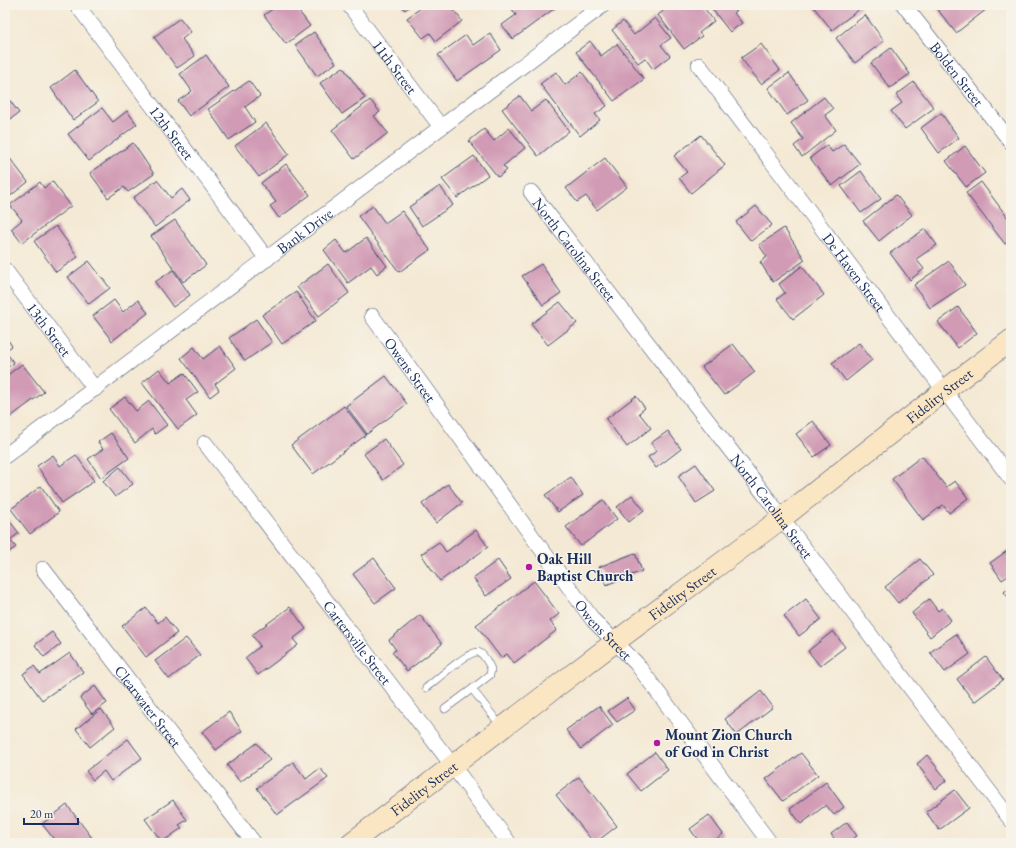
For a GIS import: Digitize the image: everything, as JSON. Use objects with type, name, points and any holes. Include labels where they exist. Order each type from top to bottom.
[{"type":"main road","name":"Fidelity Street","points":[[351,843],[615,642],[782,518],[1011,340]]},
{"type":"street","name":"12th Street","points":[[77,5],[267,259]]},
{"type":"street","name":"11th Street","points":[[349,5],[441,128]]},
{"type":"street","name":"Bank Drive","points":[[5,456],[603,5]]},
{"type":"street","name":"Bolden Street","points":[[904,5],[1011,142]]},
{"type":"street","name":"De Haven Street","points":[[699,65],[1011,479]]},
{"type":"street","name":"North Carolina Street","points":[[531,192],[765,495],[1011,820]]},
{"type":"street","name":"13th Street","points":[[5,270],[95,389]]},
{"type":"street","name":"Owens Street","points":[[372,316],[593,620],[636,663],[770,843]]},
{"type":"street","name":"Cartersville Street","points":[[205,442],[453,766],[510,843]]},
{"type":"street","name":"Clearwater Street","points":[[43,569],[254,843]]},
{"type":"lane","points":[[426,688],[471,653],[476,652],[481,654],[490,665],[490,675],[445,709]]},
{"type":"lane","points":[[472,689],[503,728]]},
{"type":"building","points":[[278,5],[294,5],[310,26],[286,44],[264,15]]},
{"type":"building","points":[[402,5],[412,5],[405,10]]},
{"type":"building","points":[[425,5],[450,5],[462,21],[436,41],[430,33],[423,38],[407,18]]},
{"type":"building","points":[[509,5],[559,5],[513,39],[502,25],[516,15]]},
{"type":"building","points":[[671,5],[702,5],[714,21],[699,33],[702,36],[684,49],[658,15]]},
{"type":"building","points":[[709,5],[744,5],[734,13],[742,23],[730,32]]},
{"type":"building","points":[[812,5],[859,5],[861,8],[832,30]]},
{"type":"building","points":[[934,5],[992,5],[956,33]]},
{"type":"building","points":[[865,15],[884,41],[855,63],[836,38]]},
{"type":"building","points":[[180,18],[191,32],[182,39],[195,56],[177,68],[154,37]]},
{"type":"building","points":[[655,18],[671,38],[661,45],[670,56],[653,69],[645,58],[638,63],[612,30],[623,21],[634,35]]},
{"type":"building","points":[[314,32],[336,63],[317,76],[295,45]]},
{"type":"building","points":[[490,33],[501,50],[457,81],[438,55],[466,35],[473,45]]},
{"type":"building","points":[[590,41],[601,56],[617,44],[644,79],[614,101],[576,52]]},
{"type":"building","points":[[761,44],[780,70],[761,84],[741,58]]},
{"type":"building","points":[[891,48],[910,74],[890,88],[871,63]]},
{"type":"building","points":[[206,55],[229,87],[189,116],[178,101],[192,91],[180,74]]},
{"type":"building","points":[[343,67],[365,98],[342,114],[320,83]]},
{"type":"building","points":[[75,70],[98,102],[73,120],[51,88]]},
{"type":"building","points":[[556,72],[565,85],[582,72],[607,106],[595,114],[600,120],[580,136],[540,84]]},
{"type":"building","points":[[789,73],[808,100],[787,115],[768,88]]},
{"type":"building","points":[[249,81],[260,96],[245,107],[255,122],[229,140],[208,109]]},
{"type":"building","points":[[914,82],[934,108],[905,129],[891,111],[902,103],[896,95]]},
{"type":"building","points":[[5,94],[19,113],[5,123]]},
{"type":"building","points":[[520,96],[531,111],[546,100],[569,131],[538,156],[502,109]]},
{"type":"building","points":[[824,97],[833,109],[825,115],[836,130],[802,157],[794,146],[803,139],[791,123]]},
{"type":"building","points":[[370,100],[380,112],[374,116],[388,133],[354,159],[332,130]]},
{"type":"building","points":[[102,108],[113,122],[127,111],[137,124],[89,161],[68,134]]},
{"type":"building","points":[[941,113],[959,138],[939,153],[921,128]]},
{"type":"building","points":[[266,123],[289,154],[259,177],[235,146]]},
{"type":"building","points":[[509,128],[525,148],[503,166],[507,170],[498,177],[469,141],[484,129],[494,141]]},
{"type":"building","points":[[701,135],[725,165],[691,193],[679,178],[687,172],[674,156]]},
{"type":"building","points":[[133,143],[154,174],[128,192],[124,187],[108,198],[90,173]]},
{"type":"building","points":[[844,144],[860,164],[832,186],[810,158],[827,145],[832,152]]},
{"type":"building","points":[[965,146],[985,173],[966,187],[946,161]]},
{"type":"building","points":[[5,152],[28,182],[5,200]]},
{"type":"building","points":[[474,156],[488,175],[457,198],[442,179]]},
{"type":"building","points":[[605,158],[627,187],[597,210],[586,196],[577,202],[566,188]]},
{"type":"building","points":[[286,164],[310,195],[279,218],[270,206],[276,202],[261,183]]},
{"type":"building","points":[[861,171],[881,199],[861,213],[841,186]]},
{"type":"building","points":[[157,180],[171,198],[182,189],[190,200],[155,227],[133,198]]},
{"type":"building","points":[[52,181],[71,206],[22,243],[11,229],[22,220],[10,205],[40,182],[44,188]]},
{"type":"building","points":[[981,182],[1011,222],[1011,240],[1005,244],[966,193]]},
{"type":"building","points":[[440,186],[453,205],[422,226],[409,207]]},
{"type":"building","points":[[896,195],[912,215],[879,241],[863,221]]},
{"type":"building","points":[[373,206],[385,223],[402,211],[430,250],[399,272],[358,216]]},
{"type":"building","points":[[756,206],[772,225],[751,241],[736,222]]},
{"type":"building","points":[[175,220],[206,265],[183,282],[151,236]]},
{"type":"building","points":[[56,226],[78,257],[56,272],[34,241]]},
{"type":"building","points":[[784,228],[805,260],[773,282],[760,262],[767,257],[759,245]]},
{"type":"building","points":[[925,229],[937,245],[916,259],[924,269],[910,280],[890,253]]},
{"type":"building","points":[[366,238],[387,266],[377,274],[371,266],[348,283],[324,250],[336,240],[346,253]]},
{"type":"building","points":[[89,261],[110,288],[89,304],[68,277]]},
{"type":"building","points":[[949,261],[965,285],[930,308],[914,285]]},
{"type":"building","points":[[328,264],[349,293],[319,316],[297,287]]},
{"type":"building","points":[[541,264],[561,293],[543,305],[522,276]]},
{"type":"building","points":[[802,266],[824,295],[793,319],[777,299],[785,293],[779,284]]},
{"type":"building","points":[[173,270],[190,295],[173,307],[155,282]]},
{"type":"building","points":[[296,292],[316,321],[282,344],[262,315]]},
{"type":"building","points":[[114,300],[123,312],[138,300],[148,313],[112,341],[93,316]]},
{"type":"building","points":[[560,302],[577,323],[548,345],[531,324]]},
{"type":"building","points":[[958,307],[977,333],[958,348],[938,322]]},
{"type":"building","points":[[256,319],[272,342],[245,361],[229,338]]},
{"type":"building","points":[[5,336],[12,346],[5,351]]},
{"type":"building","points":[[859,343],[872,360],[846,381],[832,363]]},
{"type":"building","points":[[733,344],[755,372],[724,395],[702,367]]},
{"type":"building","points":[[220,346],[236,368],[215,384],[219,390],[210,397],[181,358],[194,347],[203,359]]},
{"type":"building","points":[[5,351],[14,363],[5,369]]},
{"type":"building","points":[[22,364],[44,392],[5,421],[5,377]]},
{"type":"building","points":[[159,369],[170,383],[184,373],[198,392],[186,400],[197,415],[178,429],[142,383]]},
{"type":"building","points":[[386,376],[407,404],[367,434],[346,406]]},
{"type":"building","points":[[636,396],[645,408],[639,413],[651,428],[627,447],[606,419]]},
{"type":"building","points":[[125,397],[136,411],[149,401],[167,425],[155,434],[152,429],[135,443],[109,409]]},
{"type":"building","points":[[344,406],[366,435],[313,474],[291,445]]},
{"type":"building","points":[[813,421],[831,445],[814,457],[796,434]]},
{"type":"building","points":[[668,431],[681,449],[656,468],[648,457],[657,451],[651,443]]},
{"type":"building","points":[[111,433],[129,458],[101,478],[88,459],[103,449],[98,442]]},
{"type":"building","points":[[384,439],[403,465],[383,480],[364,454]]},
{"type":"building","points":[[53,455],[60,466],[76,455],[94,481],[62,503],[37,466]]},
{"type":"building","points":[[922,456],[946,487],[955,481],[968,498],[949,513],[943,505],[923,520],[892,479]]},
{"type":"building","points":[[696,464],[715,491],[696,503],[678,476]]},
{"type":"building","points":[[120,467],[133,484],[115,497],[103,481]]},
{"type":"building","points":[[571,477],[583,495],[558,512],[545,495]]},
{"type":"building","points":[[448,484],[462,503],[436,523],[422,504]]},
{"type":"building","points":[[41,486],[59,512],[30,534],[11,509]]},
{"type":"building","points":[[632,495],[644,510],[629,522],[617,507]]},
{"type":"building","points":[[603,500],[617,519],[581,546],[566,527]]},
{"type":"building","points":[[5,515],[19,533],[10,540],[16,547],[5,555]]},
{"type":"building","points":[[476,530],[488,547],[440,581],[421,554],[439,542],[446,552]]},
{"type":"building","points":[[1011,548],[1011,574],[1002,580],[990,563]]},
{"type":"building","points":[[635,553],[642,571],[606,585],[599,567]]},
{"type":"building","points":[[374,558],[396,588],[375,603],[353,574]]},
{"type":"building","points":[[920,559],[933,575],[898,603],[885,587]]},
{"type":"building","points":[[498,560],[511,579],[486,596],[473,578]]},
{"type":"building","points":[[534,581],[559,614],[550,621],[557,630],[514,663],[507,654],[501,658],[476,625]]},
{"type":"building","points":[[1011,586],[1011,601],[1004,592]]},
{"type":"building","points":[[806,599],[821,619],[799,636],[784,616]]},
{"type":"building","points":[[929,599],[938,611],[942,608],[951,620],[930,637],[912,613]]},
{"type":"building","points":[[290,607],[306,629],[293,639],[298,645],[258,675],[245,658],[260,646],[252,635]]},
{"type":"building","points":[[146,608],[158,623],[165,617],[177,633],[146,657],[122,626]]},
{"type":"building","points":[[420,615],[442,644],[407,671],[392,652],[396,650],[389,640]]},
{"type":"building","points":[[833,631],[845,647],[820,666],[808,651]]},
{"type":"building","points":[[52,632],[61,644],[44,657],[35,645]]},
{"type":"building","points":[[956,634],[970,654],[945,672],[930,652]]},
{"type":"building","points":[[186,638],[200,655],[169,679],[155,661]]},
{"type":"building","points":[[70,653],[83,672],[42,700],[23,674],[34,666],[40,674]]},
{"type":"building","points":[[986,657],[1003,680],[974,702],[957,679]]},
{"type":"building","points":[[95,686],[107,703],[92,714],[80,698]]},
{"type":"building","points":[[761,691],[773,707],[737,735],[725,719]]},
{"type":"building","points":[[627,698],[635,710],[617,722],[608,711]]},
{"type":"building","points":[[599,706],[613,725],[581,749],[566,730]]},
{"type":"building","points":[[101,709],[115,727],[90,747],[76,729]]},
{"type":"building","points":[[229,712],[242,731],[216,750],[202,732]]},
{"type":"building","points":[[128,739],[142,758],[111,781],[104,771],[93,780],[86,771]]},
{"type":"building","points":[[257,743],[270,760],[240,782],[227,765]]},
{"type":"building","points":[[655,752],[668,770],[641,791],[627,774]]},
{"type":"building","points":[[801,753],[818,775],[783,801],[766,779]]},
{"type":"building","points":[[927,755],[947,780],[936,789],[917,764]]},
{"type":"building","points":[[293,762],[306,779],[320,768],[328,778],[277,815],[257,788]]},
{"type":"building","points":[[579,777],[617,826],[595,843],[556,795]]},
{"type":"building","points":[[826,782],[844,807],[834,815],[826,805],[801,824],[790,809]]},
{"type":"building","points":[[955,790],[969,808],[939,830],[926,812]]},
{"type":"building","points":[[173,800],[187,820],[179,825],[182,828],[162,842],[145,819]]},
{"type":"building","points":[[67,805],[92,838],[85,843],[57,843],[42,824]]},
{"type":"building","points":[[709,815],[723,834],[711,843],[700,843],[690,829]]},
{"type":"building","points":[[847,822],[857,836],[846,843],[837,843],[831,834]]},
{"type":"place","name":"Oak Hill Baptist Church","points":[[529,567]]},
{"type":"place","name":"Mount Zion Church of God in Christ","points":[[657,743]]}]
